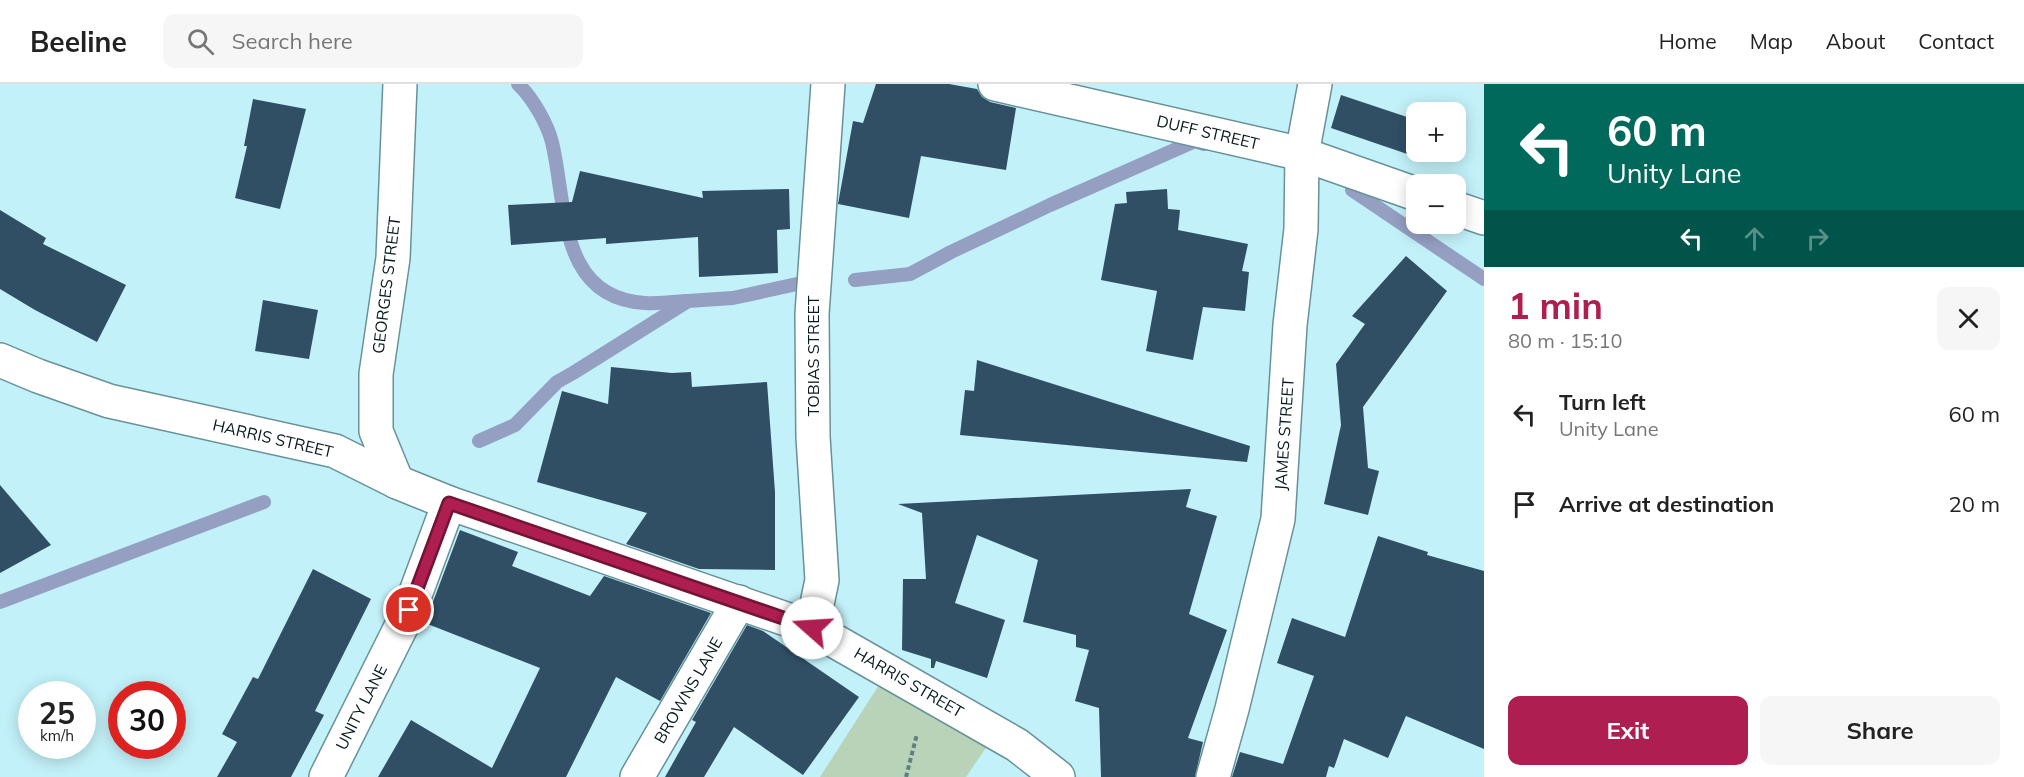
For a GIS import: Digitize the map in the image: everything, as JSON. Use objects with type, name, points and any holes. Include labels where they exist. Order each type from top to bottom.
[{"type":"street","name":"GEORGES STREET","points":[[398,482],[376,431],[376,374],[393,258],[400,84]]},
{"type":"street","name":"TOBIAS STREET","points":[[812,628],[822,580],[813,437],[812,314],[828,84]]},
{"type":"street","name":"DUFF STREET","points":[[995,84],[1302,154],[1406,190]]},
{"type":"street","name":"JAMES STREET","points":[[1212,777],[1232,709],[1278,519],[1290,325],[1301,229],[1302,154],[1315,84]]},
{"type":"street","points":[[1466,212],[1484,218]]},
{"type":"street","name":"HARRIS STREET","points":[[0,360],[109,401],[335,451],[398,482],[449,503],[812,628],[1017,745],[1058,777]]},
{"type":"street","name":"UNITY LANE","points":[[326,777],[409,610],[449,503]]},
{"type":"street","name":"BROWNS LANE","points":[[637,777],[739,602]]},
{"type":"green space","points":[[886,674],[992,739],[966,777],[820,777]]},
{"type":"building","points":[[876,84],[949,84],[977,89],[982,97],[990,102],[1016,108],[1006,170],[921,156],[909,218],[838,204],[853,121],[863,123]]},
{"type":"building","points":[[1341,95],[1406,117],[1406,154],[1331,128]]},
{"type":"building","points":[[253,99],[306,109],[280,209],[235,198],[247,146],[244,146]]},
{"type":"building","points":[[580,171],[703,198],[702,191],[789,189],[790,229],[777,230],[778,273],[699,277],[698,237],[606,244],[606,238],[511,245],[508,205],[572,202]]},
{"type":"building","points":[[1167,189],[1168,209],[1180,210],[1178,230],[1248,244],[1242,271],[1249,272],[1245,311],[1203,307],[1193,360],[1146,351],[1157,291],[1101,280],[1115,204],[1127,203],[1126,192]]},
{"type":"building","points":[[0,210],[46,238],[43,244],[126,285],[97,342],[0,289]]},
{"type":"building","points":[[1406,256],[1447,291],[1363,407],[1368,468],[1379,471],[1368,515],[1324,504],[1341,425],[1336,364],[1365,324],[1352,316]]},
{"type":"building","points":[[263,300],[318,310],[309,359],[255,351]]},
{"type":"building","points":[[977,360],[1250,446],[1247,462],[960,435],[965,390],[974,391]]},
{"type":"building","points":[[611,367],[672,373],[691,372],[692,387],[767,382],[775,492],[775,570],[699,569],[626,544],[647,513],[537,482],[562,391],[608,404]]},
{"type":"building","points":[[0,485],[51,545],[0,573]]},
{"type":"building","points":[[1191,489],[1186,507],[1217,516],[1189,614],[1227,630],[1188,738],[1203,742],[1195,777],[1101,777],[1099,708],[1075,701],[1089,650],[1076,647],[1076,635],[1023,622],[1038,560],[977,535],[955,603],[1005,620],[987,678],[936,661],[934,668],[931,668],[931,659],[902,650],[903,579],[926,579],[922,513],[898,504]]},
{"type":"building","points":[[460,530],[518,552],[512,566],[590,596],[604,576],[711,613],[660,701],[616,677],[566,777],[378,777],[411,720],[492,768],[540,668],[425,623]]},
{"type":"building","points":[[1378,536],[1428,552],[1427,555],[1484,571],[1484,749],[1406,716],[1388,758],[1344,739],[1334,768],[1329,766],[1326,777],[1232,777],[1240,752],[1283,764],[1314,676],[1277,663],[1292,618],[1345,637]]},
{"type":"building","points":[[313,569],[371,599],[315,711],[324,715],[291,777],[217,777],[237,742],[222,734],[253,677],[258,679]]},
{"type":"building","points":[[747,625],[763,631],[859,697],[803,775],[734,727],[704,777],[665,777],[696,722],[692,720]]},
{"type":"waterway","points":[[518,84],[534,103],[550,135],[565,219],[581,266],[596,285],[617,297],[645,303],[686,301]]},
{"type":"waterway","points":[[855,280],[910,274],[1050,205],[1195,141],[1204,144]]},
{"type":"waterway","points":[[1352,190],[1484,279]]},
{"type":"waterway","points":[[479,441],[515,425],[557,382],[688,301],[733,298],[797,284]]},
{"type":"waterway","points":[[0,602],[264,502]]},
{"type":"route","points":[[409,610],[449,503],[812,628]]}]
